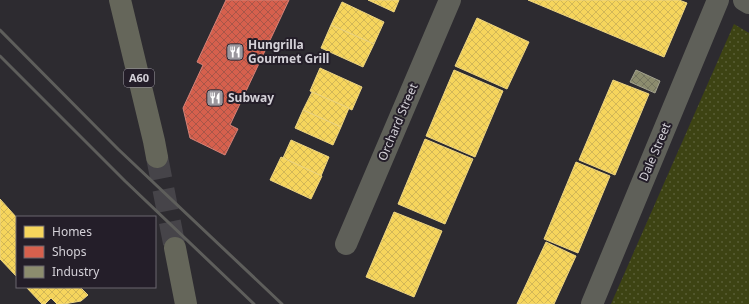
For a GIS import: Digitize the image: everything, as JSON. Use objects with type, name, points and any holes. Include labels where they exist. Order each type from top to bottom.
[{"type":"highway","name":"A60","points":[[120,0],[157,157]]},
{"type":"highway","points":[[175,248],[186,304]]},
{"type":"street","name":"Orchard Street","points":[[346,244],[450,0]]},
{"type":"street","name":"Dale Street","points":[[592,304],[718,0]]},
{"type":"street","points":[[744,0],[749,3]]},
{"type":"green space","points":[[734,24],[749,33],[749,304],[611,304]]},
{"type":"building: Homes","points":[[368,0],[399,0],[394,12]]},
{"type":"building: Homes","points":[[528,0],[679,0],[687,3],[664,57]]},
{"type":"building: Homes","points":[[342,2],[384,22],[374,44],[331,25]]},
{"type":"building: Homes","points":[[477,18],[529,42],[507,89],[455,66]]},
{"type":"building: Homes","points":[[331,25],[374,44],[363,67],[321,48]]},
{"type":"building: Homes","points":[[320,68],[362,87],[352,110],[310,91]]},
{"type":"building: Homes","points":[[454,70],[503,91],[475,157],[426,136]]},
{"type":"building: Homes","points":[[613,80],[649,94],[615,175],[579,160]]},
{"type":"building: Homes","points":[[312,92],[349,108],[341,127],[303,110]]},
{"type":"building: Homes","points":[[303,110],[341,127],[333,145],[295,128]]},
{"type":"building: Homes","points":[[425,139],[473,159],[445,224],[398,204]]},
{"type":"building: Homes","points":[[291,140],[329,157],[321,176],[283,158]]},
{"type":"building: Homes","points":[[281,157],[322,176],[311,199],[270,180]]},
{"type":"building: Homes","points":[[576,162],[610,176],[578,253],[544,239]]},
{"type":"building: Homes","points":[[0,199],[16,217],[16,276],[0,259]]},
{"type":"building: Homes","points":[[394,212],[442,231],[414,297],[366,277]]},
{"type":"building: Homes","points":[[546,242],[576,256],[554,304],[517,304]]},
{"type":"building: Homes","points":[[27,288],[81,288],[88,295],[81,301],[57,304],[51,298],[45,304],[42,304]]},
{"type":"building: Shops","points":[[226,0],[289,0],[230,125],[238,129],[225,155],[190,138],[183,108],[203,65],[197,62]]},
{"type":"building: Industry","points":[[636,70],[660,81],[655,93],[630,82]]},
{"type":"tunnel","points":[[157,157],[175,248]]},
{"type":"railway","points":[[0,30],[118,149],[282,304]]},
{"type":"railway","points":[[0,56],[125,181],[254,304]]},
{"type":"place","name":"Hungrilla Gourmet Grill","points":[[235,52]]},
{"type":"place","name":"Subway","points":[[215,98]]}]
